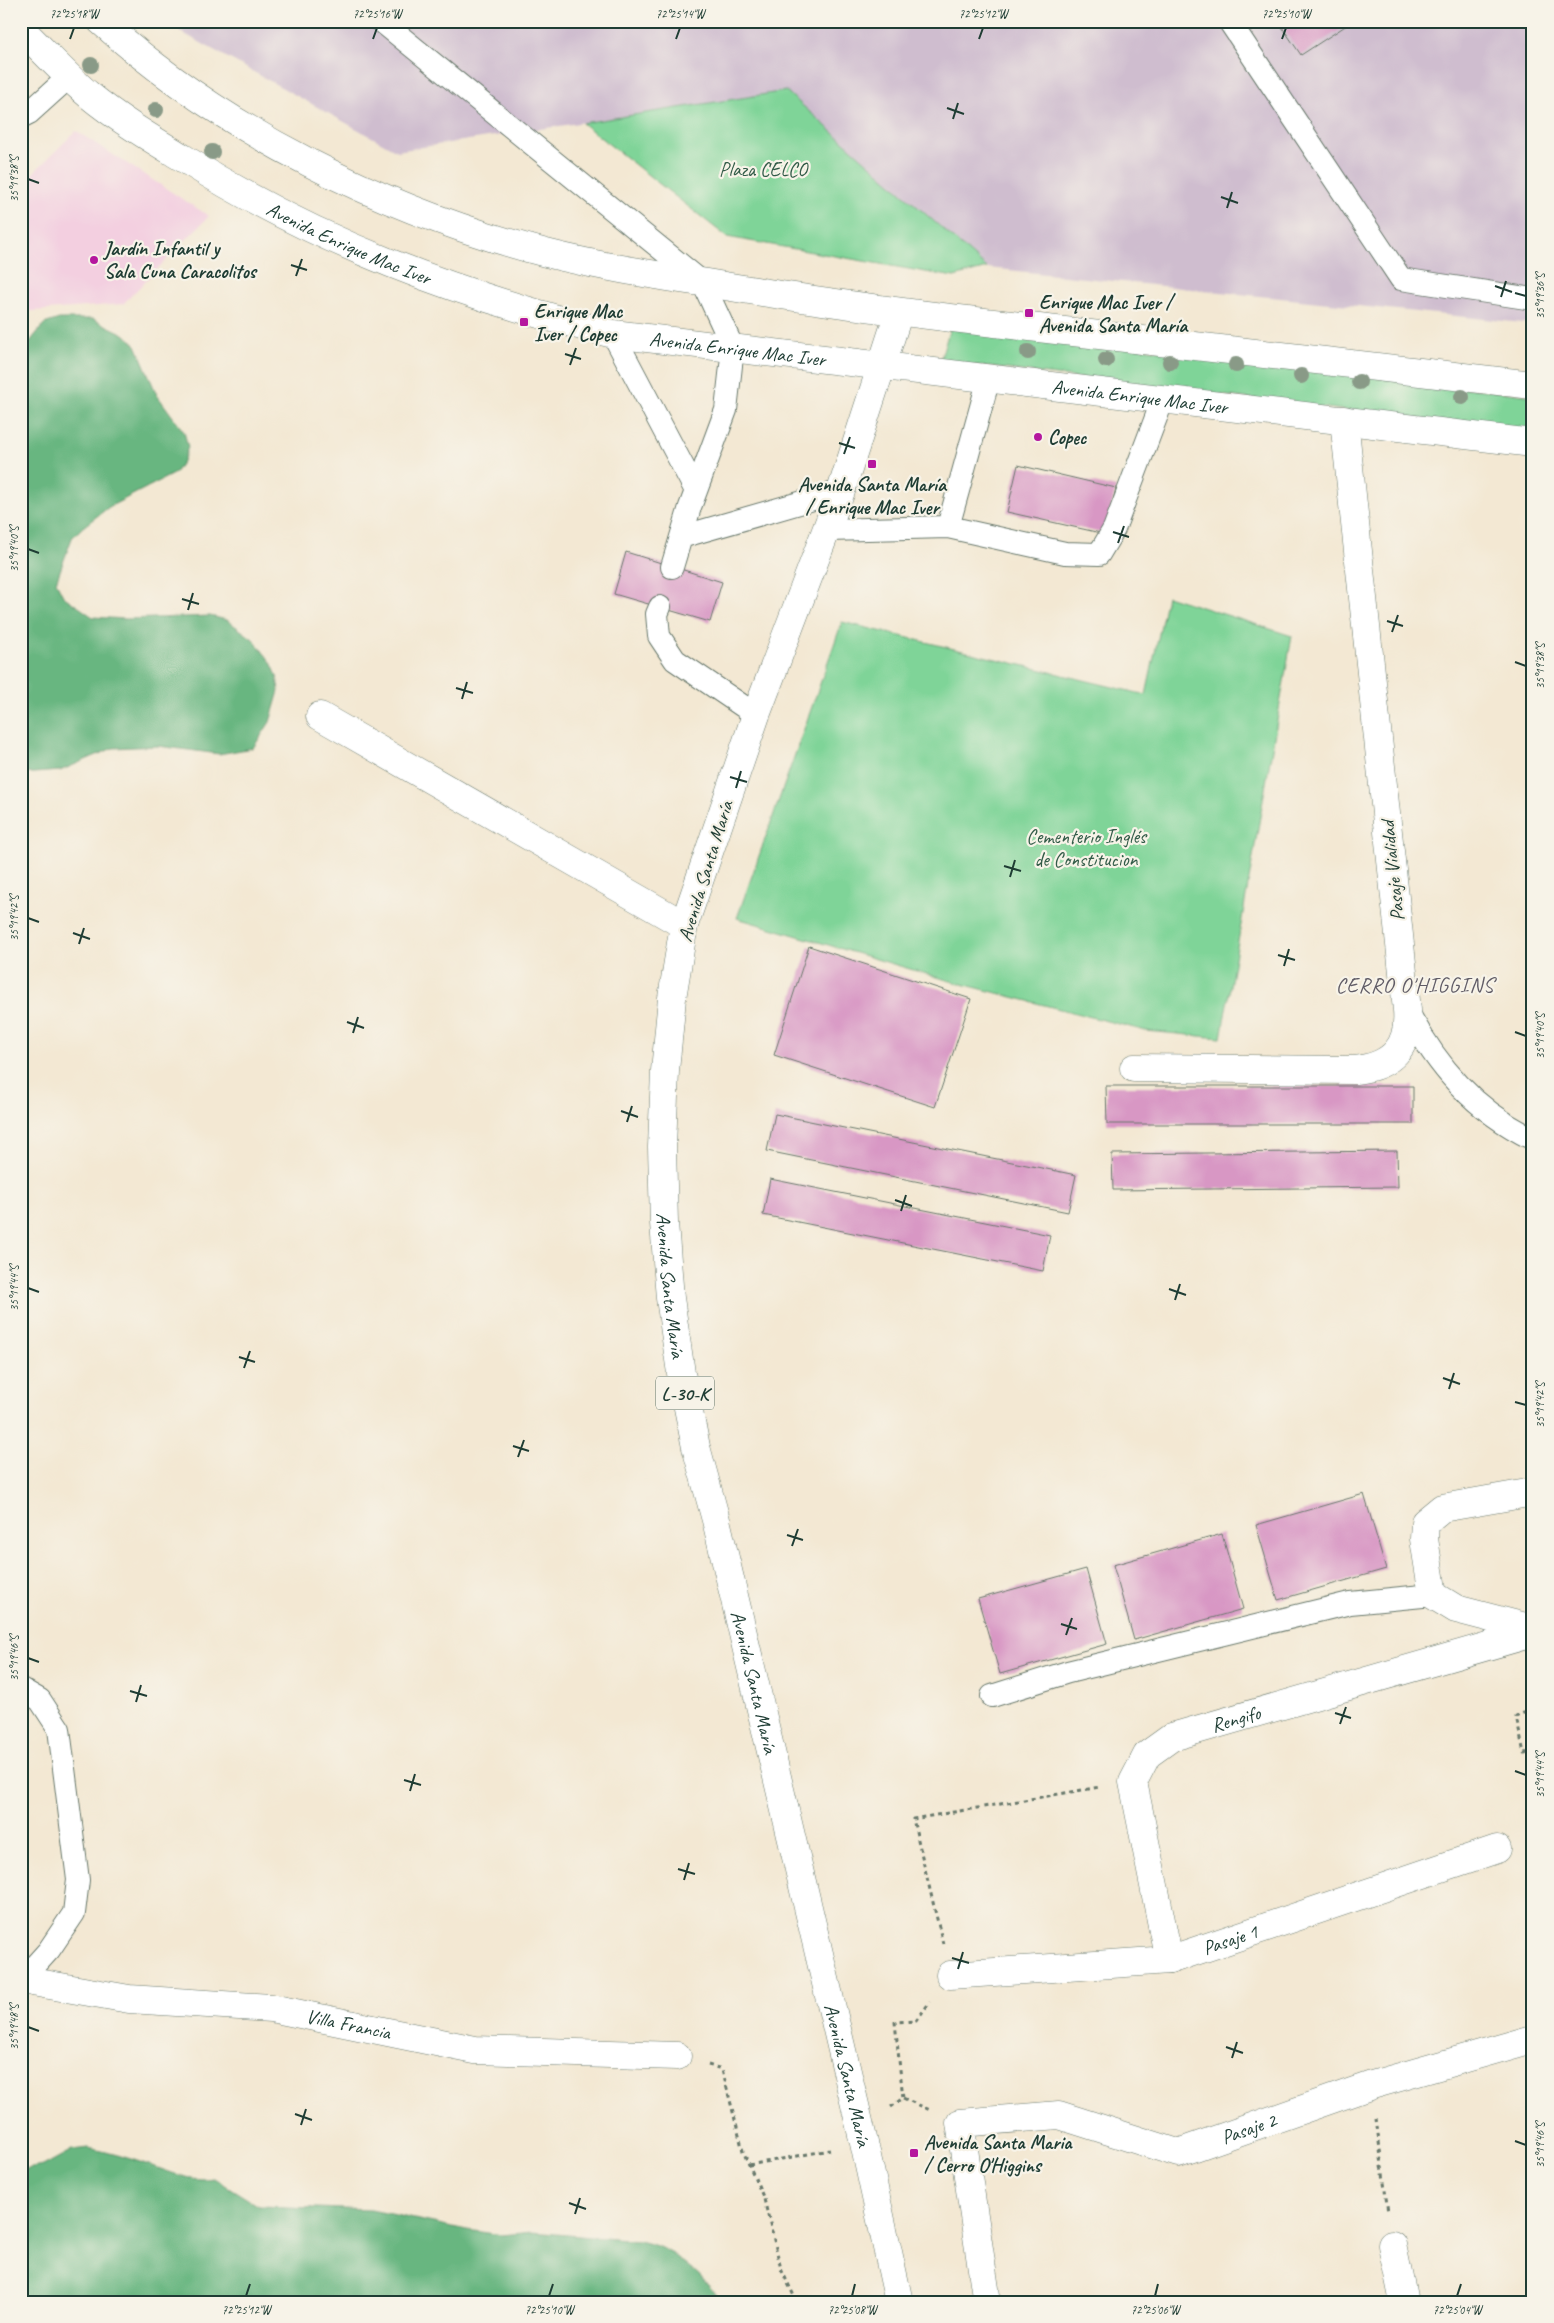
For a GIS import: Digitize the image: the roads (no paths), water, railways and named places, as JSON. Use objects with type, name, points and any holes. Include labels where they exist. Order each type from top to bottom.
[{"type":"street","points":[[102,21],[137,53],[197,96],[260,135],[325,170],[392,200],[467,229],[545,252],[624,270],[898,312],[1533,386]]},
{"type":"street","name":"Avenida Enrique Mac Iver","points":[[21,29],[90,95],[150,138],[276,212],[342,244],[475,296],[543,316],[613,334],[1533,443]]},
{"type":"street","name":"Avenida Santa María","points":[[898,312],[841,491],[756,715],[684,924],[672,998],[665,1072],[662,1147],[664,1232],[670,1298],[681,1373],[696,1447],[716,1520],[864,2143],[899,2302]]},
{"type":"street","name":"Pasaje Vialidad","points":[[1134,1068],[1346,1070],[1372,1068],[1387,1061],[1399,1049],[1407,1030],[1407,1010],[1344,420]]},
{"type":"street","points":[[320,716],[684,924]]},
{"type":"street","points":[[1533,1492],[1442,1508],[1425,1522],[1424,1539],[1432,1595],[1456,1609],[1533,1629]]},
{"type":"street","name":"Rengifo","points":[[1169,1960],[1133,1782],[1147,1755],[1172,1737],[1533,1633]]},
{"type":"street","name":"Pasaje 1","points":[[950,1974],[1169,1960],[1497,1849]]},
{"type":"street","name":"Villa Francia","points":[[22,1980],[129,1999],[271,2008],[475,2050],[677,2056]]},
{"type":"street","name":"Pasaje 2","points":[[987,2302],[960,2123],[1058,2115],[1178,2153],[1372,2085],[1533,2039]]},
{"type":"street","points":[[1392,2245],[1404,2302]]},
{"type":"lane","points":[[381,21],[703,283],[733,348],[726,410],[696,490],[672,566]]},
{"type":"lane","points":[[1229,21],[1401,279],[1533,299]]},
{"type":"lane","points":[[21,117],[30,113],[70,76]]},
{"type":"lane","points":[[613,334],[696,490]]},
{"type":"lane","points":[[948,527],[989,378]]},
{"type":"lane","points":[[827,530],[948,527],[1065,553],[1098,554],[1114,529],[1163,399]]},
{"type":"lane","points":[[681,537],[841,491]]},
{"type":"lane","points":[[660,607],[657,614],[659,636],[675,660],[756,715]]},
{"type":"lane","points":[[1407,1010],[1434,1056],[1458,1086],[1511,1128],[1533,1139]]},
{"type":"lane","points":[[992,1696],[1068,1672],[1350,1603],[1432,1595]]},
{"type":"lane","points":[[21,1689],[40,1700],[58,1729],[78,1880],[74,1912],[49,1950],[22,1980]]},
{"type":"place","name":"Jardín Infantil y Sala Cuna Caracolitos","points":[[94,260]]},
{"type":"place","name":"Enrique Mac Iver / Avenida Santa María","points":[[1029,313]]},
{"type":"place","name":"Enrique Mac Iver / Copec","points":[[524,322]]},
{"type":"place","name":"Copec","points":[[1038,437]]},
{"type":"place","name":"Avenida Santa María / Enrique Mac Iver","points":[[872,464]]},
{"type":"place","name":"Avenida Santa Maria / Cerro O'Higgins","points":[[914,2153]]},
{"type":"district","name":"CERRO O'HIGGINS","points":[[1415,985]]},
{"type":"park label","name":"Plaza CELCO","points":[[763,169]]},
{"type":"park label","name":"Cementerio Inglés de Constitucion","points":[[1086,848]]}]
